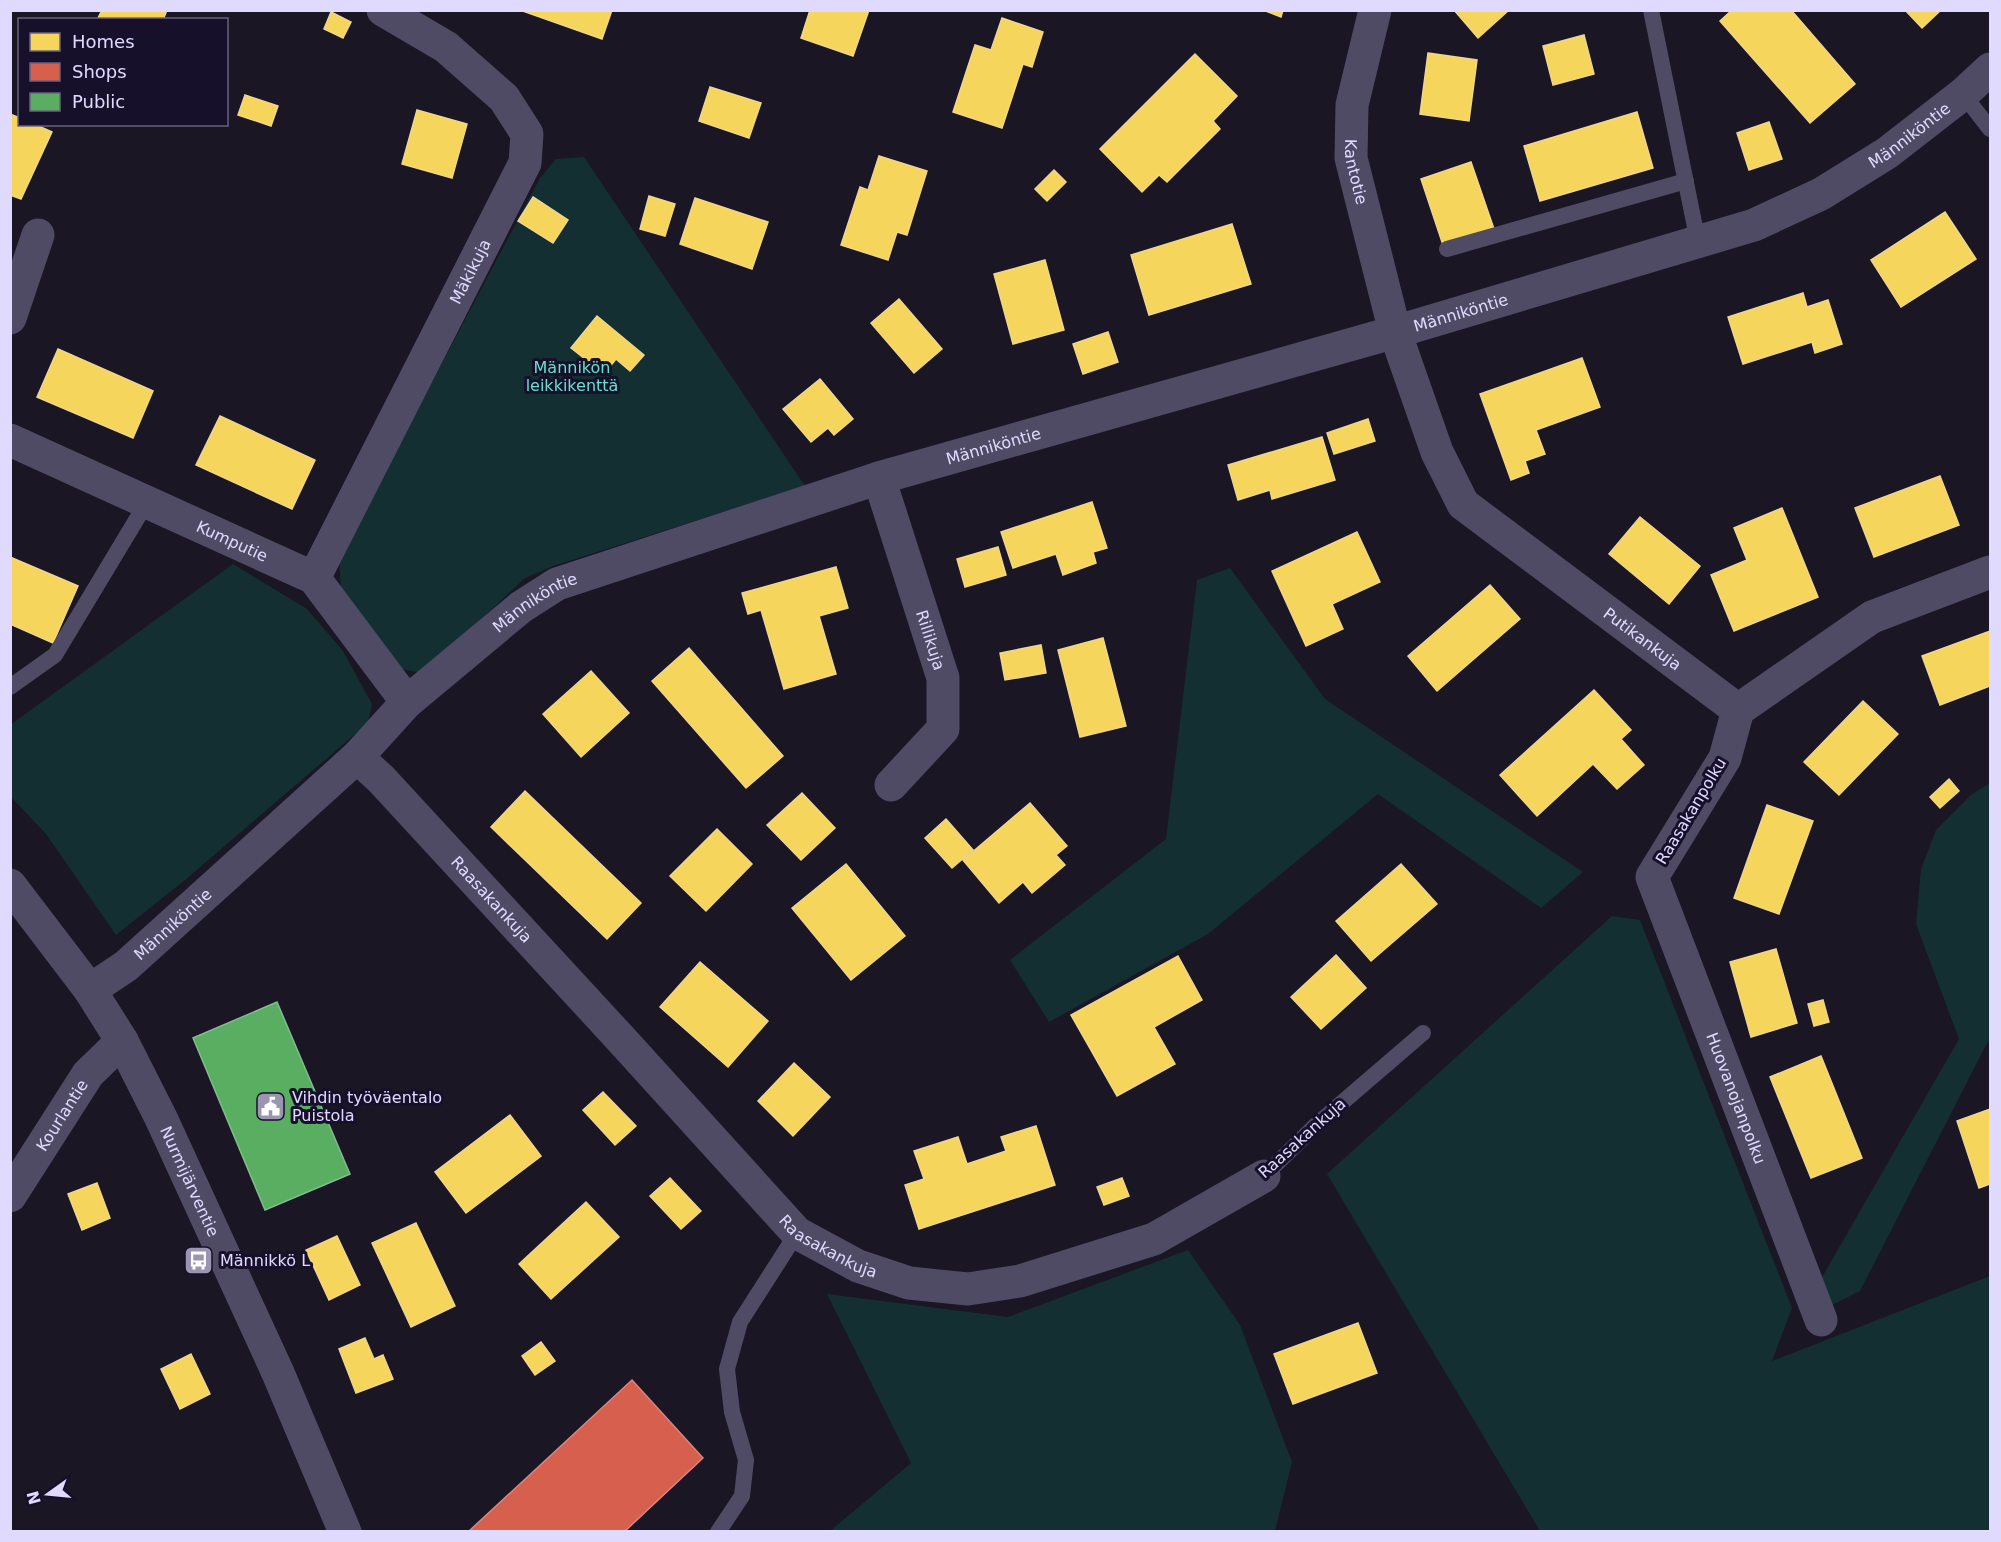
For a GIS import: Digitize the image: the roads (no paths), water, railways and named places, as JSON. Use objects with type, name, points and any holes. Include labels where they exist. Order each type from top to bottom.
[{"type":"street","name":"Mäkikuja","points":[[314,578],[525,163],[527,134],[504,98],[447,47],[383,10]]},
{"type":"street","name":"Kantotie","points":[[1375,10],[1352,105],[1351,158],[1395,332]]},
{"type":"street","name":"Männiköntie","points":[[90,990],[126,966],[357,757],[407,702],[521,607],[557,584],[879,478],[1395,332],[1754,225],[1821,194],[1887,153],[1963,94],[1990,69]]},
{"type":"street","points":[[10,318],[38,235]]},
{"type":"street","name":"Putikankuja","points":[[1395,332],[1437,452],[1463,504],[1738,710]]},
{"type":"street","name":"Kumputie","points":[[10,440],[314,578],[407,702]]},
{"type":"street","name":"Rillikuja","points":[[879,478],[943,678],[943,729],[891,785]]},
{"type":"street","points":[[1738,710],[1872,617],[1990,572]]},
{"type":"street","name":"Raasakanpolku","points":[[1652,877],[1725,758],[1738,710]]},
{"type":"street","name":"Raasakankuja","points":[[357,757],[381,779],[469,874],[797,1233],[858,1266],[909,1283],[968,1289],[1020,1281],[1154,1239],[1264,1176]]},
{"type":"street","name":"Huovanojanpolku","points":[[1652,877],[1821,1320]]},
{"type":"street","name":"Nurmijärventie","points":[[10,885],[90,990],[122,1041],[161,1118],[278,1373],[345,1532]]},
{"type":"street","name":"Kourlantie","points":[[10,1196],[88,1074],[122,1041]]},
{"type":"lane","points":[[1651,10],[1698,242]]},
{"type":"lane","points":[[1963,94],[1990,129]]},
{"type":"lane","points":[[1447,249],[1686,181]]},
{"type":"lane","points":[[10,687],[55,655],[147,502]]},
{"type":"lane","name":"Raasakankuja","points":[[1264,1176],[1316,1125],[1423,1034]]},
{"type":"lane","points":[[718,1532],[742,1496],[746,1460],[732,1412],[727,1369],[740,1322],[797,1233]]},
{"type":"place","name":"Vihdin työväentalo Puistola","points":[[271,1106]]},
{"type":"place","name":"Männikkö L","points":[[199,1260]]},
{"type":"park label","name":"Männikön leikkikenttä","points":[[572,376]]}]
